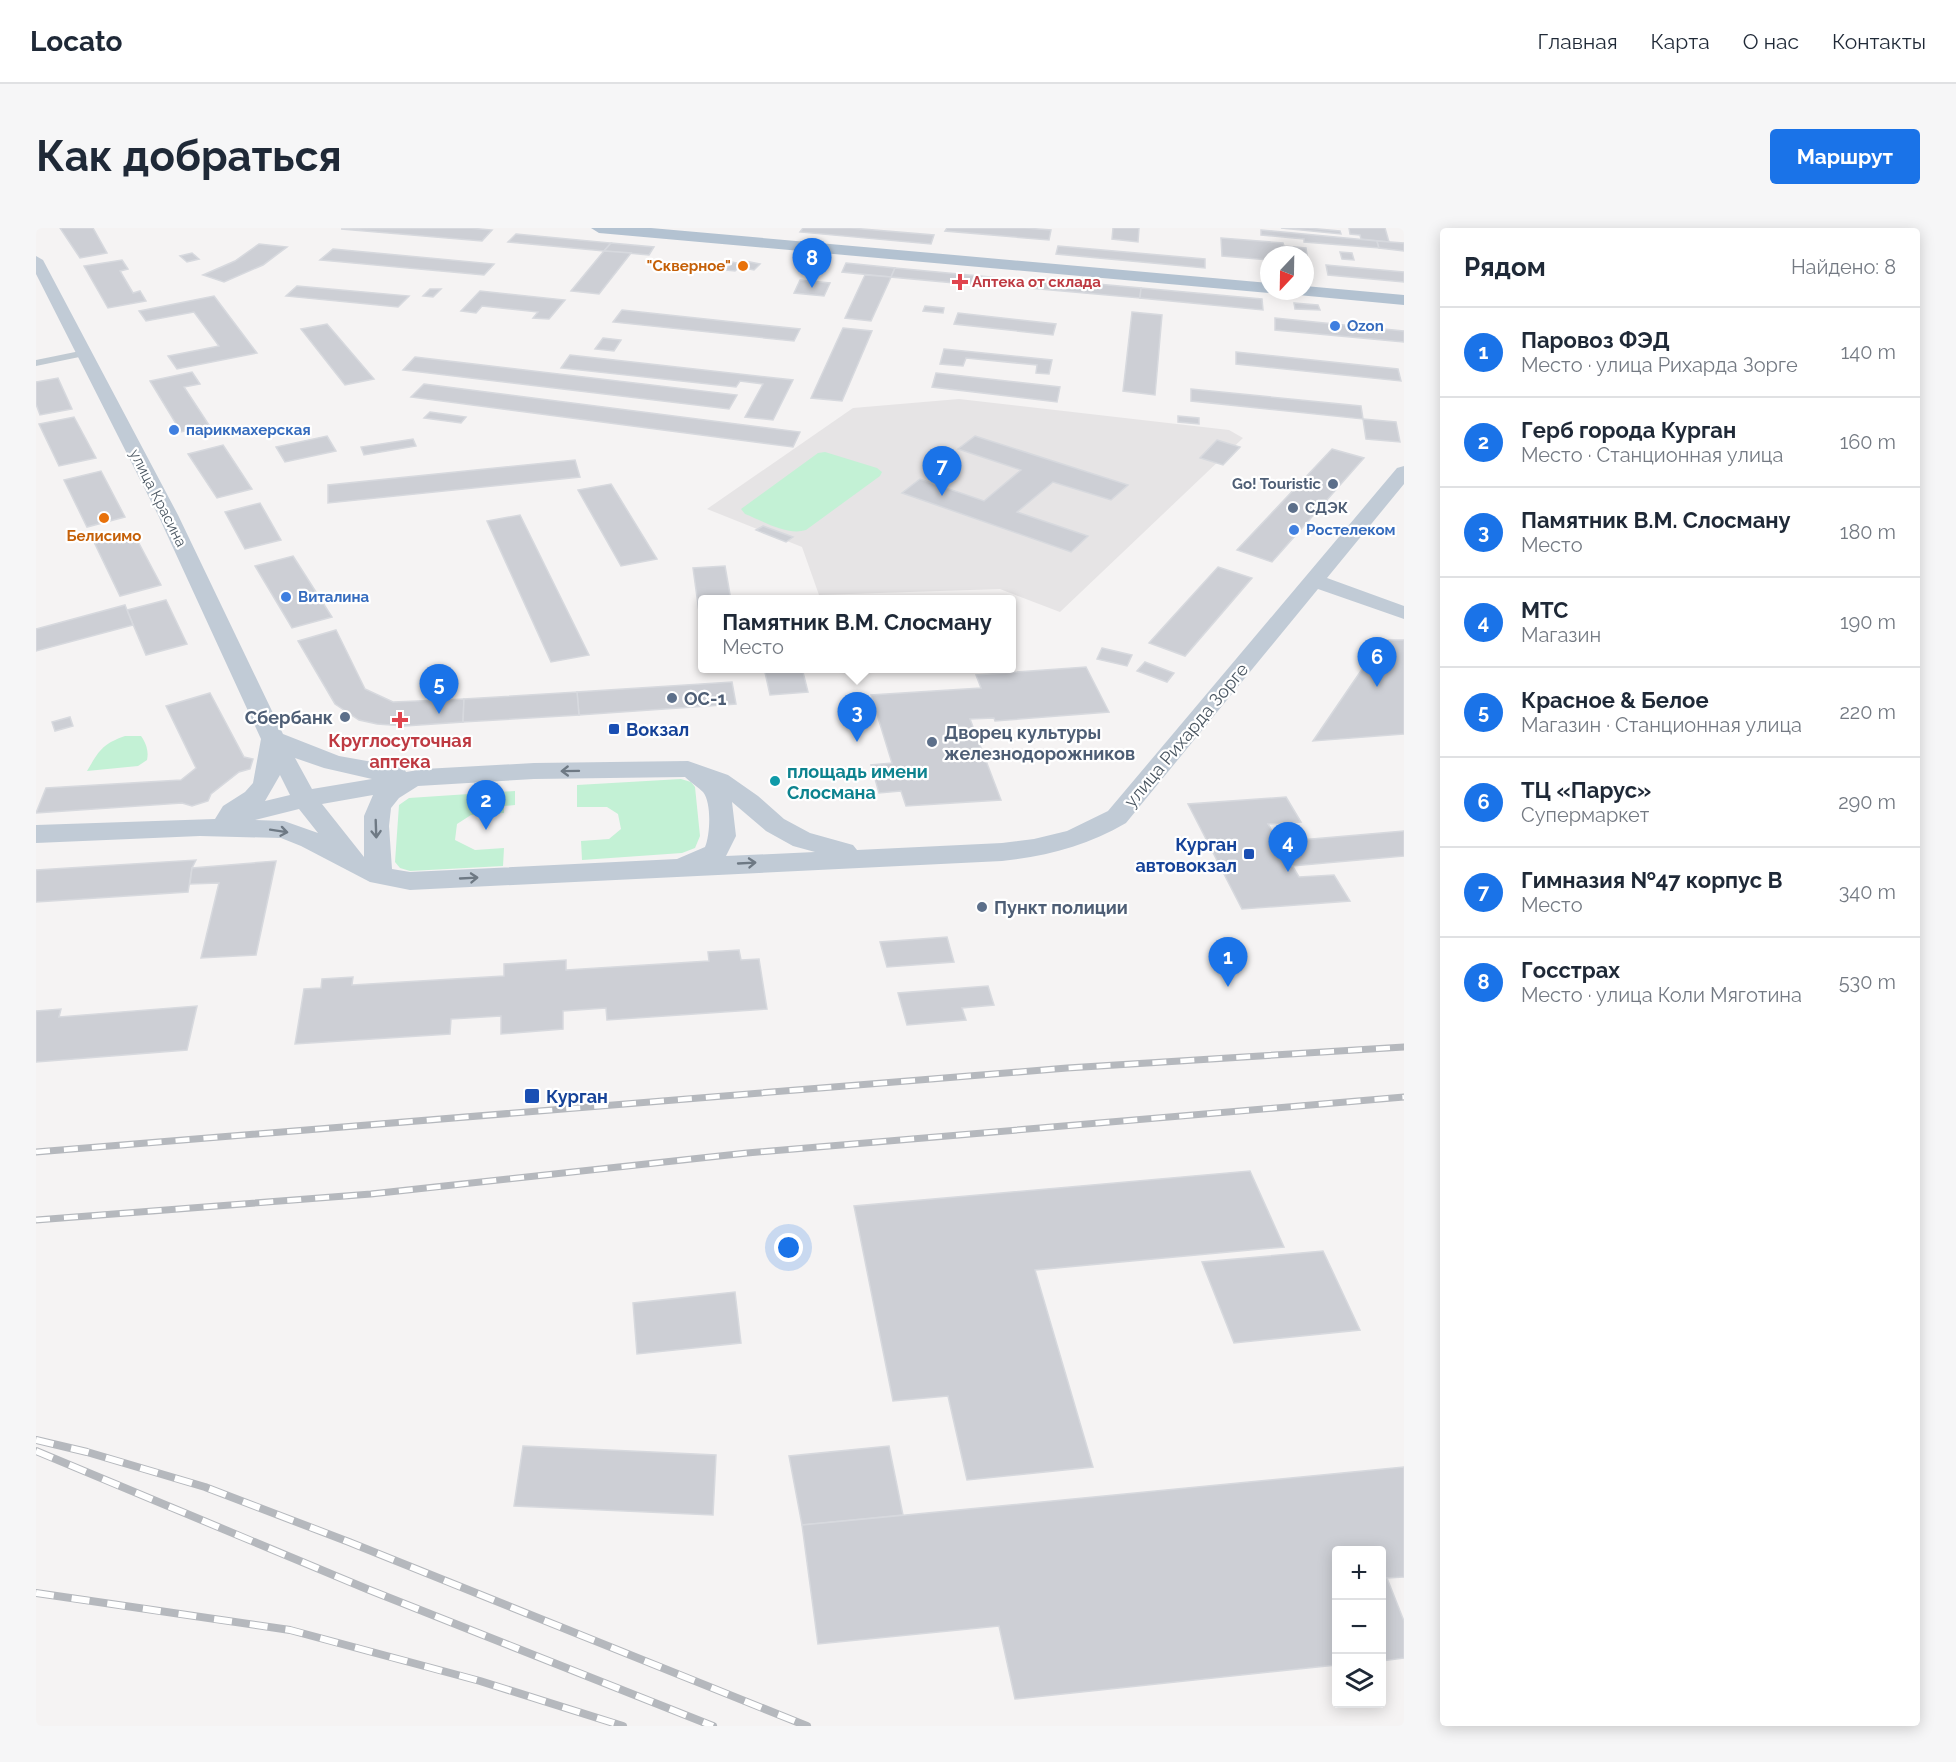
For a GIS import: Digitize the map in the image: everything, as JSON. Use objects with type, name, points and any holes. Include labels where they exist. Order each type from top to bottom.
[{"type":"main road","points":[[598,228],[1260,287]]},
{"type":"main road","name":"улица Красина","points":[[36,260],[168,515],[273,739],[305,799]]},
{"type":"main road","points":[[1314,292],[1404,300]]},
{"type":"main road","name":"улица Рихарда Зорге","points":[[890,857],[1032,850],[1064,843],[1092,833],[1117,817],[1404,472]]},
{"type":"main road","points":[[1314,581],[1404,613]]},
{"type":"main road","points":[[200,826],[235,810],[254,798],[267,781],[273,739],[309,756],[351,768],[424,777]]},
{"type":"main road","points":[[200,826],[305,799],[424,777],[534,771],[688,769],[719,781],[749,802],[775,825],[801,840],[837,850],[890,857]]},
{"type":"main road","points":[[680,866],[715,853],[723,836],[719,798],[716,792],[712,786],[688,769]]},
{"type":"main road","points":[[368,871],[376,814],[380,802],[392,790],[424,777]]},
{"type":"main road","points":[[305,799],[368,871]]},
{"type":"main road","points":[[36,834],[200,826],[284,830],[310,840],[368,871],[410,881],[890,857]]},
{"type":"street","points":[[36,363],[85,353]]},
{"type":"shaded area","points":[[959,399],[1229,430],[1243,438],[1060,612],[1000,589],[819,595],[802,547],[707,509],[853,408]]},
{"type":"green space","points":[[825,452],[877,468],[882,472],[880,476],[806,530],[791,531],[775,527],[745,514],[741,509],[818,453]]},
{"type":"green space","points":[[125,736],[141,736],[147,747],[147,760],[138,766],[87,771],[102,749]]},
{"type":"green space","points":[[681,779],[691,782],[695,787],[700,836],[695,848],[682,853],[582,860],[581,841],[609,839],[621,829],[618,814],[607,807],[577,807],[577,785]]},
{"type":"green space","points":[[515,791],[515,805],[504,806],[504,813],[471,815],[457,824],[455,840],[475,850],[504,848],[503,866],[410,871],[400,868],[395,862],[399,805],[409,798]]},
{"type":"building","points":[[60,228],[93,228],[107,253],[80,258]]},
{"type":"building","points":[[469,228],[492,230],[482,241],[341,229]]},
{"type":"building","points":[[803,228],[851,228],[934,235],[931,244],[800,232]]},
{"type":"building","points":[[947,228],[1051,230],[1049,240],[945,231]]},
{"type":"building","points":[[1113,228],[1139,228],[1138,242],[1112,239]]},
{"type":"building","points":[[1281,228],[1340,231],[1341,234]]},
{"type":"building","points":[[1349,228],[1385,228],[1389,242],[1361,239],[1360,235],[1350,234]]},
{"type":"building","points":[[1261,230],[1377,241],[1379,248],[1304,242],[1304,239],[1261,235]]},
{"type":"building","points":[[516,234],[611,243],[604,251],[508,242]]},
{"type":"building","points":[[1221,238],[1283,243],[1284,246],[1260,246],[1260,259],[1222,256]]},
{"type":"building","points":[[1377,241],[1404,243],[1404,251],[1379,248]]},
{"type":"building","points":[[611,243],[654,247],[649,255],[604,251]]},
{"type":"building","points":[[259,244],[287,247],[263,265],[224,282],[203,275],[235,261]]},
{"type":"building","points":[[1058,246],[1205,259],[1205,268],[1056,254]]},
{"type":"building","points":[[333,249],[494,264],[484,275],[320,260]]},
{"type":"building","points":[[604,251],[631,253],[599,294],[571,291]]},
{"type":"building","points":[[1340,252],[1352,253],[1354,260],[1342,259]]},
{"type":"building","points":[[192,253],[199,259],[187,262],[180,256]]},
{"type":"building","points":[[122,260],[128,269],[120,271],[133,293],[140,291],[146,301],[108,308],[84,266]]},
{"type":"building","name":"\"Скверное\"","points":[[745,261],[760,264],[754,270],[739,267],[735,271],[725,270],[732,262],[742,264]]},
{"type":"building","points":[[846,263],[895,268],[891,277],[842,272]]},
{"type":"building","points":[[1326,265],[1404,272],[1404,282],[1328,275]]},
{"type":"building","points":[[895,268],[1000,278],[997,287],[891,277]]},
{"type":"building","points":[[865,275],[891,277],[871,321],[845,318]]},
{"type":"building","points":[[1031,278],[1141,288],[1140,298],[1029,288]]},
{"type":"building","points":[[800,280],[830,283],[824,296],[794,293]]},
{"type":"building","points":[[297,286],[409,296],[398,307],[286,296]]},
{"type":"building","points":[[1141,288],[1260,299],[1263,310],[1140,298]]},
{"type":"building","points":[[430,289],[441,289],[433,297],[423,296]]},
{"type":"building","points":[[480,291],[565,300],[549,319],[533,318],[538,312],[482,306],[476,313],[461,311]]},
{"type":"building","points":[[214,296],[257,353],[177,369],[168,356],[219,346],[194,312],[146,321],[139,311]]},
{"type":"building","points":[[1294,303],[1318,305],[1320,310],[1295,309]]},
{"type":"building","points":[[925,306],[944,308],[943,313],[923,311]]},
{"type":"building","points":[[622,310],[800,329],[794,341],[613,322]]},
{"type":"building","points":[[1132,312],[1162,315],[1155,395],[1123,391]]},
{"type":"building","points":[[958,313],[1056,324],[1053,335],[954,324]]},
{"type":"building","points":[[1275,318],[1404,331],[1404,342],[1275,330]]},
{"type":"building","points":[[327,324],[374,379],[345,385],[301,329]]},
{"type":"building","points":[[843,328],[872,331],[842,401],[811,398]]},
{"type":"building","points":[[603,338],[621,340],[614,351],[595,349]]},
{"type":"building","points":[[944,349],[1052,360],[1049,374],[1036,373],[1037,365],[966,358],[963,366],[940,364]]},
{"type":"building","points":[[1236,352],[1398,369],[1401,381],[1236,364]]},
{"type":"building","points":[[570,355],[793,380],[773,420],[745,417],[763,384],[740,381],[736,387],[561,368]]},
{"type":"building","points":[[415,357],[737,395],[729,409],[403,370]]},
{"type":"building","points":[[192,372],[200,384],[184,387],[209,425],[181,432],[150,381]]},
{"type":"building","points":[[936,373],[1060,387],[1057,402],[932,387]]},
{"type":"building","points":[[58,378],[72,409],[40,415],[36,404],[36,382]]},
{"type":"building","points":[[424,384],[800,432],[793,447],[411,397]]},
{"type":"building","points":[[1191,389],[1361,406],[1363,419],[1191,401]]},
{"type":"building","points":[[430,412],[466,417],[461,423],[424,418]]},
{"type":"building","points":[[1178,416],[1199,418],[1199,424],[1178,422]]},
{"type":"building","points":[[74,417],[96,458],[59,466],[39,424]]},
{"type":"building","points":[[1363,419],[1396,422],[1400,442],[1366,439]]},
{"type":"building","points":[[327,436],[336,451],[285,462],[276,447]]},
{"type":"building","points":[[975,436],[1128,485],[1111,500],[1053,482],[1017,512],[1088,536],[1071,552],[902,493],[920,479],[984,501],[1021,470],[958,449]]},
{"type":"building","points":[[413,439],[416,446],[364,455],[361,447]]},
{"type":"building","points":[[1217,440],[1240,447],[1223,465],[1200,458]]},
{"type":"building","points":[[223,445],[252,489],[217,498],[188,454]]},
{"type":"building","points":[[1332,449],[1364,458],[1272,562],[1237,550]]},
{"type":"building","points":[[575,460],[580,477],[328,503],[328,485]]},
{"type":"building","points":[[101,471],[125,517],[87,527],[64,480]]},
{"type":"building","points":[[611,484],[657,559],[621,566],[578,490]]},
{"type":"building","points":[[260,503],[281,540],[245,549],[225,512]]},
{"type":"building","points":[[520,515],[589,655],[551,662],[487,521]]},
{"type":"building","points":[[763,526],[793,537],[786,542],[756,530]]},
{"type":"building","points":[[133,532],[161,585],[120,596],[94,542]]},
{"type":"building","points":[[293,556],[332,617],[292,628],[255,566]]},
{"type":"building","points":[[725,566],[730,595],[698,595],[698,605],[693,568]]},
{"type":"building","points":[[1218,567],[1252,578],[1185,656],[1149,643]]},
{"type":"building","points":[[166,600],[187,644],[146,655],[127,610]]},
{"type":"building","points":[[125,605],[133,625],[36,651],[36,629]]},
{"type":"building","points":[[336,630],[365,689],[393,702],[464,699],[463,722],[405,726],[377,724],[359,720],[335,704],[298,641]]},
{"type":"building","points":[[1382,640],[1404,640],[1404,734],[1313,741]]},
{"type":"building","points":[[1102,648],[1132,655],[1127,666],[1097,659]]},
{"type":"building","points":[[1145,662],[1174,673],[1167,682],[1137,671]]},
{"type":"building","name":"Дворец культуры железнодорожников","points":[[1086,667],[1109,712],[995,721],[994,718],[970,719],[1001,800],[906,806],[901,791],[879,793],[871,765],[892,763],[871,695],[981,688],[976,675]]},
{"type":"building","points":[[765,673],[803,673],[808,692],[770,695]]},
{"type":"building","points":[[732,682],[736,704],[579,715],[577,692]]},
{"type":"building","points":[[577,692],[579,715],[463,722],[464,699]]},
{"type":"building","points":[[210,693],[244,757],[253,759],[250,769],[239,772],[211,794],[208,801],[192,806],[182,803],[36,813],[46,788],[181,780],[196,768],[166,706]]},
{"type":"building","points":[[70,717],[73,726],[55,731],[52,722]]},
{"type":"building","name":"Курган автовокзал","points":[[1286,797],[1301,822],[1268,824],[1299,877],[1334,875],[1350,901],[1242,909],[1188,804]]},
{"type":"building","name":"Курган автовокзал","points":[[1404,831],[1404,856],[1292,866],[1278,842]]},
{"type":"building","points":[[196,860],[192,868],[188,892],[36,902],[36,870]]},
{"type":"building","points":[[276,861],[256,955],[201,958],[219,883],[190,884],[192,868]]},
{"type":"building","points":[[947,937],[954,962],[887,967],[880,942]]},
{"type":"building","points":[[739,950],[741,960],[759,959],[767,1009],[607,1020],[606,1008],[563,1011],[563,1029],[501,1034],[501,1016],[451,1019],[450,1034],[295,1044],[304,989],[321,988],[322,979],[353,977],[352,985],[504,976],[504,964],[566,960],[566,970],[709,961],[708,952]]},
{"type":"building","points":[[988,986],[994,1005],[962,1008],[966,1020],[907,1025],[898,993]]},
{"type":"building","points":[[197,1006],[187,1050],[36,1062],[36,1011],[61,1009],[59,1017]]},
{"type":"building","points":[[1250,1171],[1284,1247],[1035,1270],[1093,1467],[967,1480],[948,1396],[893,1401],[854,1206]]},
{"type":"building","points":[[1323,1251],[1360,1330],[1234,1343],[1202,1262]]},
{"type":"building","points":[[735,1292],[741,1343],[637,1354],[633,1303]]},
{"type":"building","points":[[523,1446],[716,1455],[713,1515],[514,1506]]},
{"type":"building","points":[[889,1446],[903,1515],[802,1525],[789,1456]]},
{"type":"building","points":[[1404,1467],[1404,1577],[1387,1578],[1404,1621],[1404,1658],[1386,1660],[1386,1546],[1332,1546],[1332,1665],[1015,1699],[999,1626],[818,1644],[802,1525]]},
{"type":"railway","points":[[36,1152],[1067,1068],[1404,1047]]},
{"type":"railway","points":[[36,1220],[371,1194],[747,1153],[1404,1097]]},
{"type":"railway","points":[[36,1440],[87,1452],[205,1487],[349,1542],[807,1726]]},
{"type":"railway","points":[[36,1451],[367,1589],[713,1726]]},
{"type":"railway","points":[[36,1593],[290,1630],[480,1681],[623,1726]]},
{"type":"place","name":"\"Скверное\"","points":[[743,266]]},
{"type":"place","name":"Аптека от склада","points":[[960,282]]},
{"type":"place","name":"Госстрах","points":[[812,288]]},
{"type":"place","name":"Ozon","points":[[1335,326]]},
{"type":"place","name":"парикмахерская","points":[[174,430]]},
{"type":"place","name":"Go! Touristic","points":[[1333,484]]},
{"type":"place","name":"Гимназия №47 корпус В","points":[[942,496]]},
{"type":"place","name":"СДЭК","points":[[1293,508]]},
{"type":"place","name":"Белисимо","points":[[104,518]]},
{"type":"place","name":"Ростелеком","points":[[1294,530]]},
{"type":"place","name":"Виталина","points":[[286,597]]},
{"type":"place","name":"ТЦ «Парус»","points":[[1377,687]]},
{"type":"place","name":"ОС-1","points":[[672,698]]},
{"type":"place","name":"Красное & Белое","points":[[439,714]]},
{"type":"place","name":"Сбербанк","points":[[345,717]]},
{"type":"place","name":"Круглосуточная аптека","points":[[400,720]]},
{"type":"place","name":"Вокзал","points":[[614,729]]},
{"type":"place","name":"Памятник В.М. Слосману","points":[[857,742]]},
{"type":"place","name":"Дворец культуры железнодорожников","points":[[932,742]]},
{"type":"place","name":"площадь имени Слосмана","points":[[775,781]]},
{"type":"place","name":"Герб города Курган","points":[[486,830]]},
{"type":"place","name":"Курган автовокзал","points":[[1249,854]]},
{"type":"place","name":"МТС","points":[[1288,872]]},
{"type":"place","name":"Пункт полиции","points":[[982,907]]},
{"type":"place","name":"Паровоз ФЭД","points":[[1228,987]]},
{"type":"place","name":"Курган","points":[[532,1096]]}]
